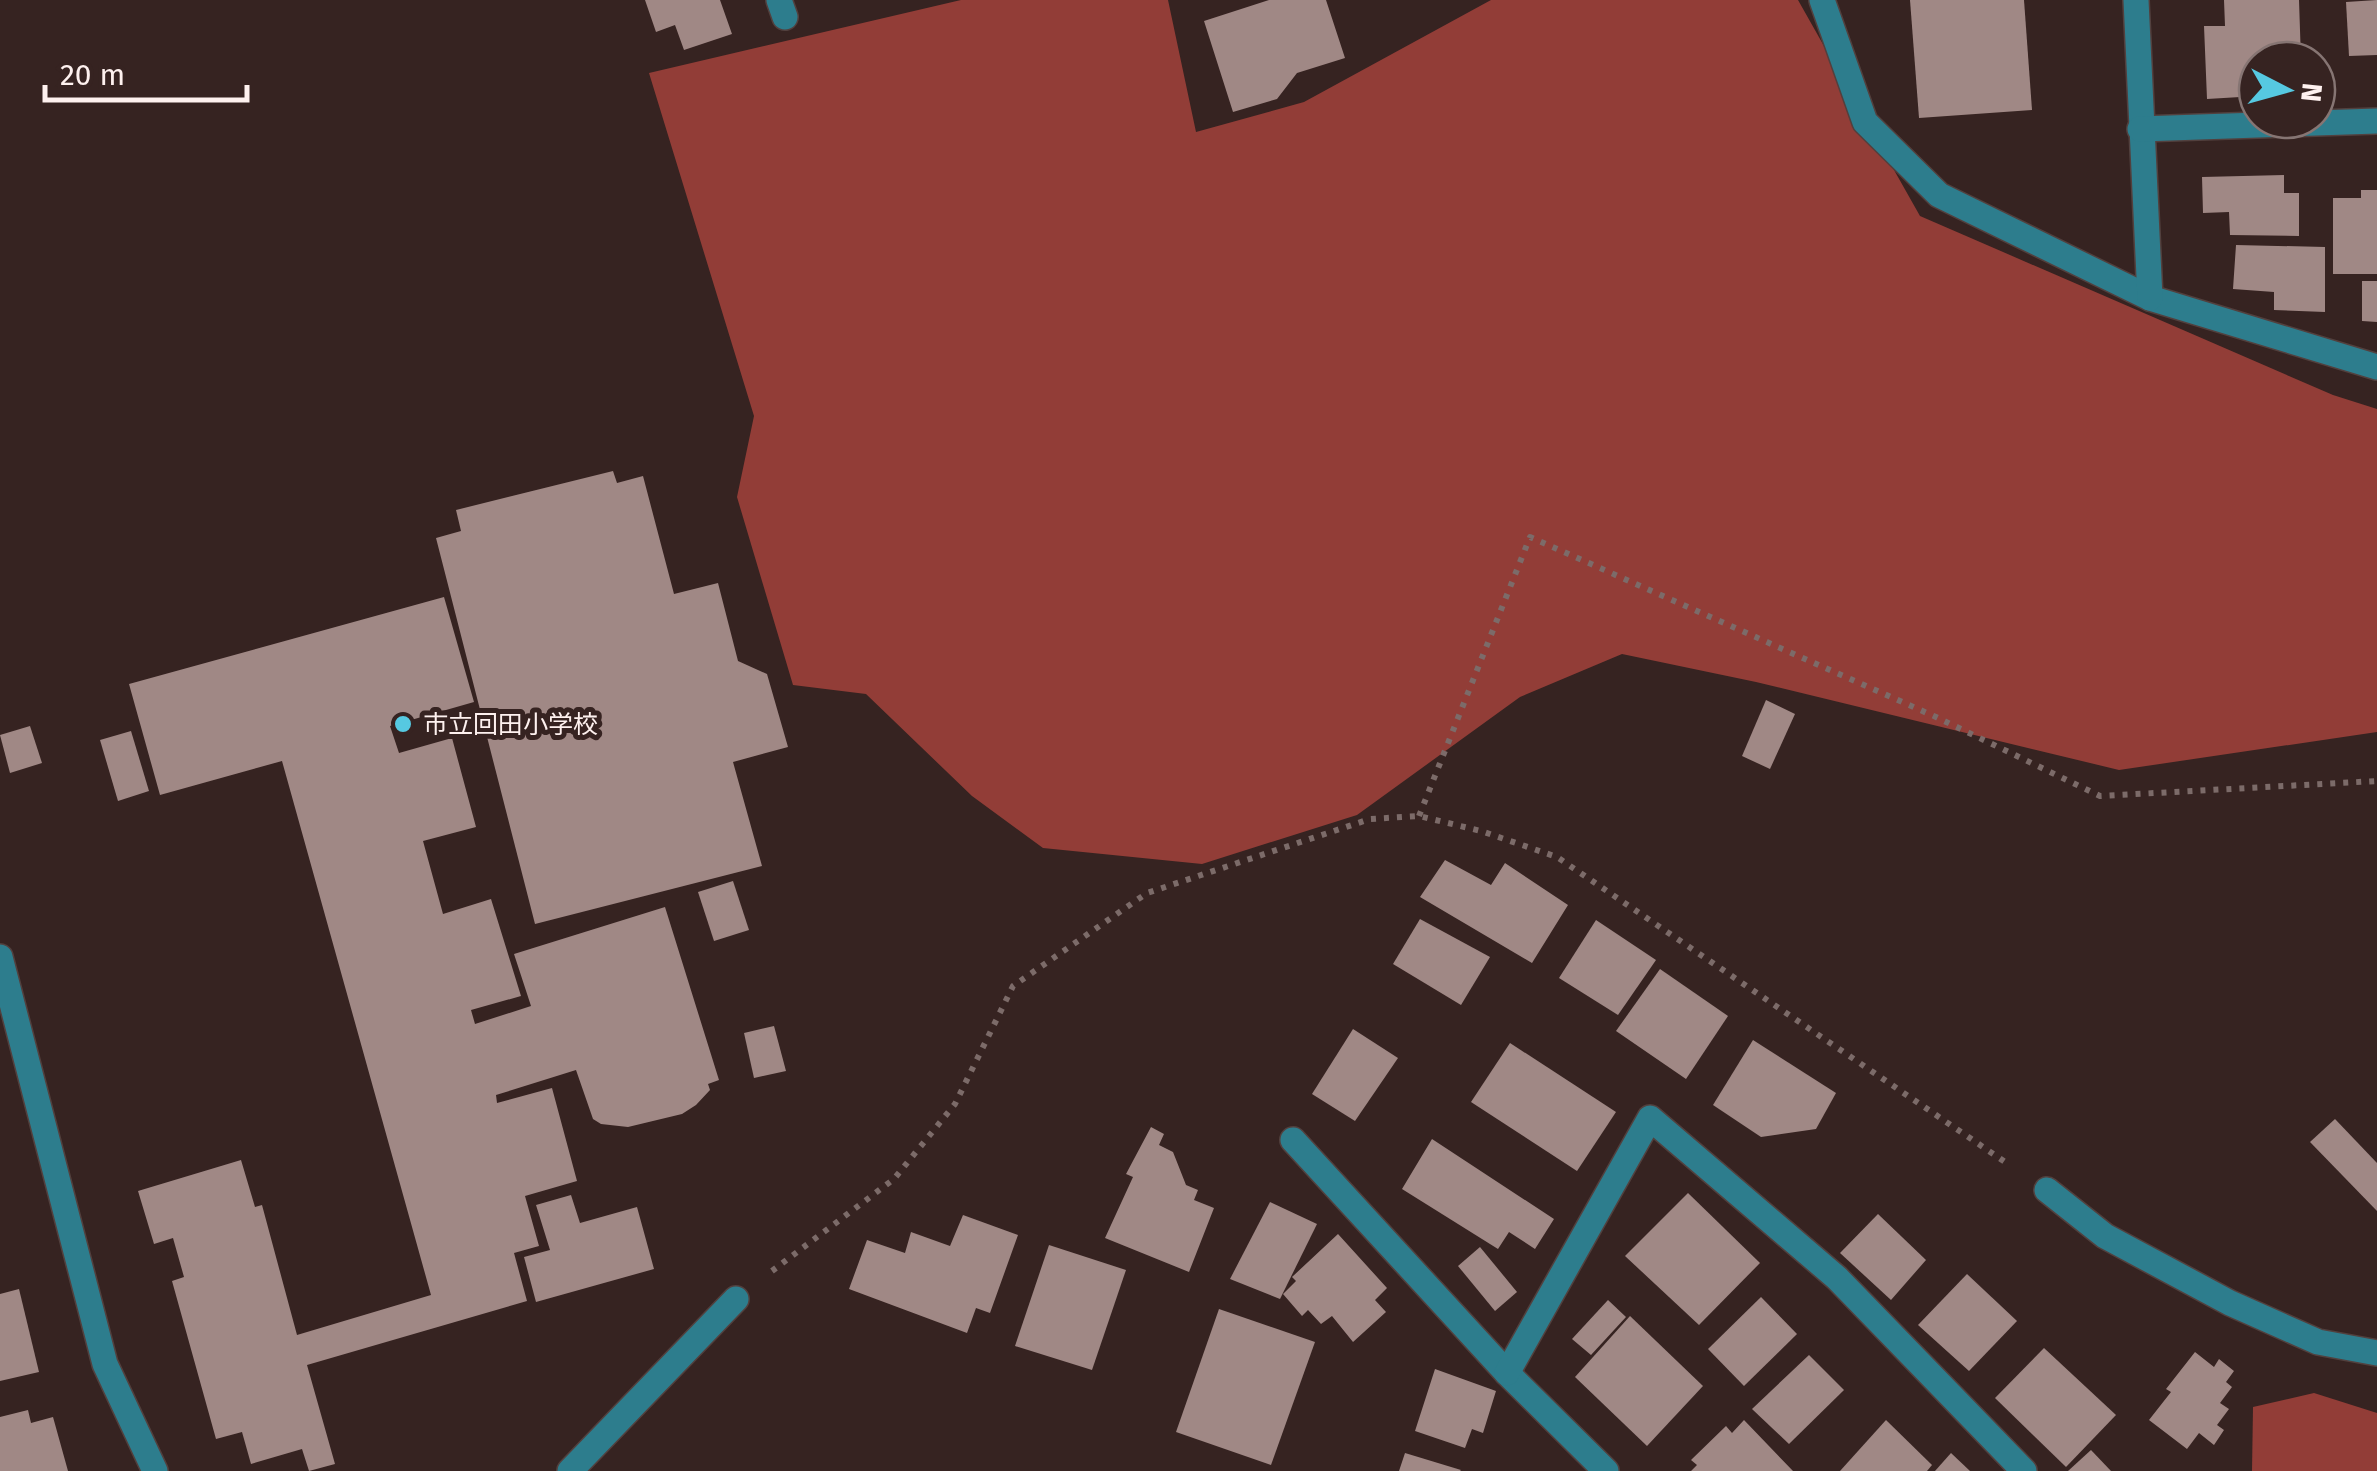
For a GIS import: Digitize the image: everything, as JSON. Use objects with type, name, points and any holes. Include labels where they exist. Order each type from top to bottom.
[{"type":"street","points":[[1822,0],[1865,122],[1939,195],[2150,298],[2377,367]]},
{"type":"street","points":[[2136,0],[2150,298]]},
{"type":"street","points":[[2140,130],[2377,121]]},
{"type":"street","points":[[0,957],[106,1364],[155,1471]]},
{"type":"street","points":[[1507,1373],[1650,1118],[1838,1278],[2024,1471]]},
{"type":"street","points":[[1293,1140],[1507,1373],[1606,1471]]},
{"type":"street","points":[[2047,1190],[2106,1236],[2230,1302],[2318,1342],[2377,1353]]},
{"type":"street","points":[[570,1471],[736,1300]]},
{"type":"path","points":[[1419,816],[1530,537],[1936,716],[2100,796],[2377,781]]},
{"type":"path","points":[[736,1300],[839,1217],[894,1179],[955,1104],[1013,986],[1147,893],[1370,819],[1419,816],[1557,856],[2047,1190]]},
{"type":"shaded area","points":[[961,0],[1168,0],[1196,132],[1304,102],[1491,0],[1798,0],[1920,216],[2333,395],[2377,409],[2377,732],[2119,770],[1756,682],[1622,654],[1520,697],[1357,815],[1202,864],[1043,848],[972,796],[866,694],[793,685],[737,497],[754,416],[649,73]]},
{"type":"shaded area","points":[[2314,1393],[2377,1413],[2377,1471],[2252,1471],[2253,1407]]},
{"type":"building","points":[[645,0],[720,0],[732,34],[684,50],[675,25],[656,32]]},
{"type":"building","points":[[1269,0],[1326,0],[1345,58],[1297,73],[1277,99],[1233,112],[1204,21]]},
{"type":"building","points":[[1910,0],[2024,0],[2032,110],[1919,118]]},
{"type":"building","points":[[2224,0],[2299,0],[2300,40],[2237,40],[2237,97],[2207,99],[2204,26],[2225,26]]},
{"type":"building","points":[[2377,0],[2377,55],[2349,56],[2346,2]]},
{"type":"building","points":[[2284,175],[2284,193],[2299,193],[2299,236],[2230,235],[2229,212],[2203,213],[2202,177]]},
{"type":"building","points":[[2361,190],[2377,190],[2377,274],[2333,274],[2333,198],[2361,198]]},
{"type":"building","points":[[2236,245],[2325,247],[2325,312],[2274,310],[2274,292],[2233,289]]},
{"type":"building","points":[[2362,281],[2377,281],[2377,322],[2362,321]]},
{"type":"building","points":[[613,471],[617,483],[643,476],[674,594],[718,583],[738,661],[767,674],[788,747],[733,762],[762,866],[535,924],[436,538],[461,531],[456,510]]},
{"type":"building","points":[[444,597],[474,702],[390,726],[399,753],[452,738],[476,827],[423,841],[443,914],[491,899],[521,996],[471,1010],[475,1024],[531,1006],[514,954],[665,907],[719,1080],[708,1084],[710,1090],[682,1114],[628,1127],[601,1124],[593,1119],[576,1070],[496,1095],[497,1103],[552,1088],[577,1181],[525,1196],[539,1246],[514,1253],[527,1301],[307,1365],[335,1464],[309,1471],[302,1449],[251,1464],[242,1432],[216,1439],[172,1281],[184,1277],[173,1238],[154,1244],[138,1191],[241,1160],[255,1207],[262,1205],[297,1335],[431,1295],[282,761],[160,795],[129,684]]},
{"type":"building","points":[[1766,700],[1795,714],[1770,769],[1742,756]]},
{"type":"building","points":[[30,726],[42,763],[10,773],[0,735]]},
{"type":"building","points":[[131,731],[149,791],[118,801],[100,740]]},
{"type":"building","points":[[1445,860],[1491,885],[1505,863],[1568,905],[1532,963],[1420,897]]},
{"type":"building","points":[[733,881],[749,930],[714,941],[698,892]]},
{"type":"building","points":[[1420,919],[1490,957],[1461,1005],[1393,964]]},
{"type":"building","points":[[1596,920],[1656,960],[1618,1015],[1559,978]]},
{"type":"building","points":[[1660,969],[1728,1016],[1686,1079],[1616,1031]]},
{"type":"building","points":[[774,1026],[786,1071],[754,1078],[744,1033]]},
{"type":"building","points":[[1353,1029],[1398,1058],[1355,1121],[1312,1094]]},
{"type":"building","points":[[1753,1040],[1836,1093],[1816,1129],[1761,1137],[1713,1105]]},
{"type":"building","points":[[1510,1043],[1616,1112],[1577,1171],[1471,1102]]},
{"type":"building","points":[[2335,1119],[2377,1163],[2377,1211],[2310,1142]]},
{"type":"building","points":[[1151,1127],[1164,1134],[1159,1145],[1173,1152],[1186,1185],[1198,1190],[1194,1200],[1214,1208],[1189,1272],[1105,1238],[1133,1177],[1126,1174]]},
{"type":"building","points":[[1432,1139],[1554,1219],[1535,1249],[1509,1232],[1498,1249],[1402,1189]]},
{"type":"building","points":[[1688,1193],[1760,1263],[1699,1325],[1625,1256]]},
{"type":"building","points":[[571,1195],[580,1223],[637,1207],[654,1269],[536,1302],[524,1257],[550,1250],[536,1205]]},
{"type":"building","points":[[1270,1202],[1317,1224],[1280,1299],[1230,1279]]},
{"type":"building","points":[[1878,1214],[1926,1260],[1891,1300],[1840,1253]]},
{"type":"building","points":[[963,1215],[1018,1235],[990,1313],[976,1308],[967,1333],[849,1289],[867,1240],[905,1253],[911,1232],[950,1246]]},
{"type":"building","points":[[1338,1234],[1387,1288],[1375,1300],[1386,1312],[1353,1342],[1332,1316],[1321,1324],[1308,1310],[1302,1316],[1283,1294],[1296,1281],[1292,1277]]},
{"type":"building","points":[[1049,1245],[1126,1270],[1092,1370],[1015,1346]]},
{"type":"building","points":[[1480,1247],[1517,1292],[1495,1311],[1458,1266]]},
{"type":"building","points":[[1967,1274],[2017,1321],[1969,1371],[1918,1325]]},
{"type":"building","points":[[19,1289],[39,1372],[0,1381],[0,1294]]},
{"type":"building","points":[[1761,1297],[1797,1334],[1744,1386],[1708,1349]]},
{"type":"building","points":[[1608,1300],[1626,1317],[1591,1355],[1572,1339]]},
{"type":"building","points":[[1219,1309],[1315,1342],[1271,1465],[1176,1432]]},
{"type":"building","points":[[1630,1316],[1703,1386],[1647,1446],[1575,1377]]},
{"type":"building","points":[[2044,1348],[2116,1415],[2066,1467],[1995,1398]]},
{"type":"building","points":[[2195,1352],[2214,1367],[2219,1359],[2234,1371],[2226,1382],[2232,1387],[2220,1403],[2229,1409],[2217,1425],[2224,1430],[2214,1445],[2199,1433],[2187,1449],[2149,1420],[2171,1392],[2166,1389]]},
{"type":"building","points":[[1809,1355],[1844,1390],[1789,1444],[1752,1409]]},
{"type":"building","points":[[1435,1369],[1496,1391],[1483,1433],[1472,1429],[1465,1448],[1415,1431]]},
{"type":"building","points":[[28,1410],[31,1423],[53,1417],[68,1471],[0,1471],[0,1417]]},
{"type":"building","points":[[1744,1420],[1793,1471],[1691,1471],[1697,1465],[1691,1460],[1726,1426],[1732,1433]]},
{"type":"building","points":[[1886,1420],[1932,1465],[1927,1471],[1840,1471]]},
{"type":"building","points":[[2091,1450],[2111,1471],[2068,1471]]},
{"type":"building","points":[[1405,1453],[1461,1470],[1399,1471]]},
{"type":"building","points":[[1951,1453],[1970,1471],[1935,1471]]},
{"type":"place","name":"市立回田小学校","points":[[403,724]]}]
